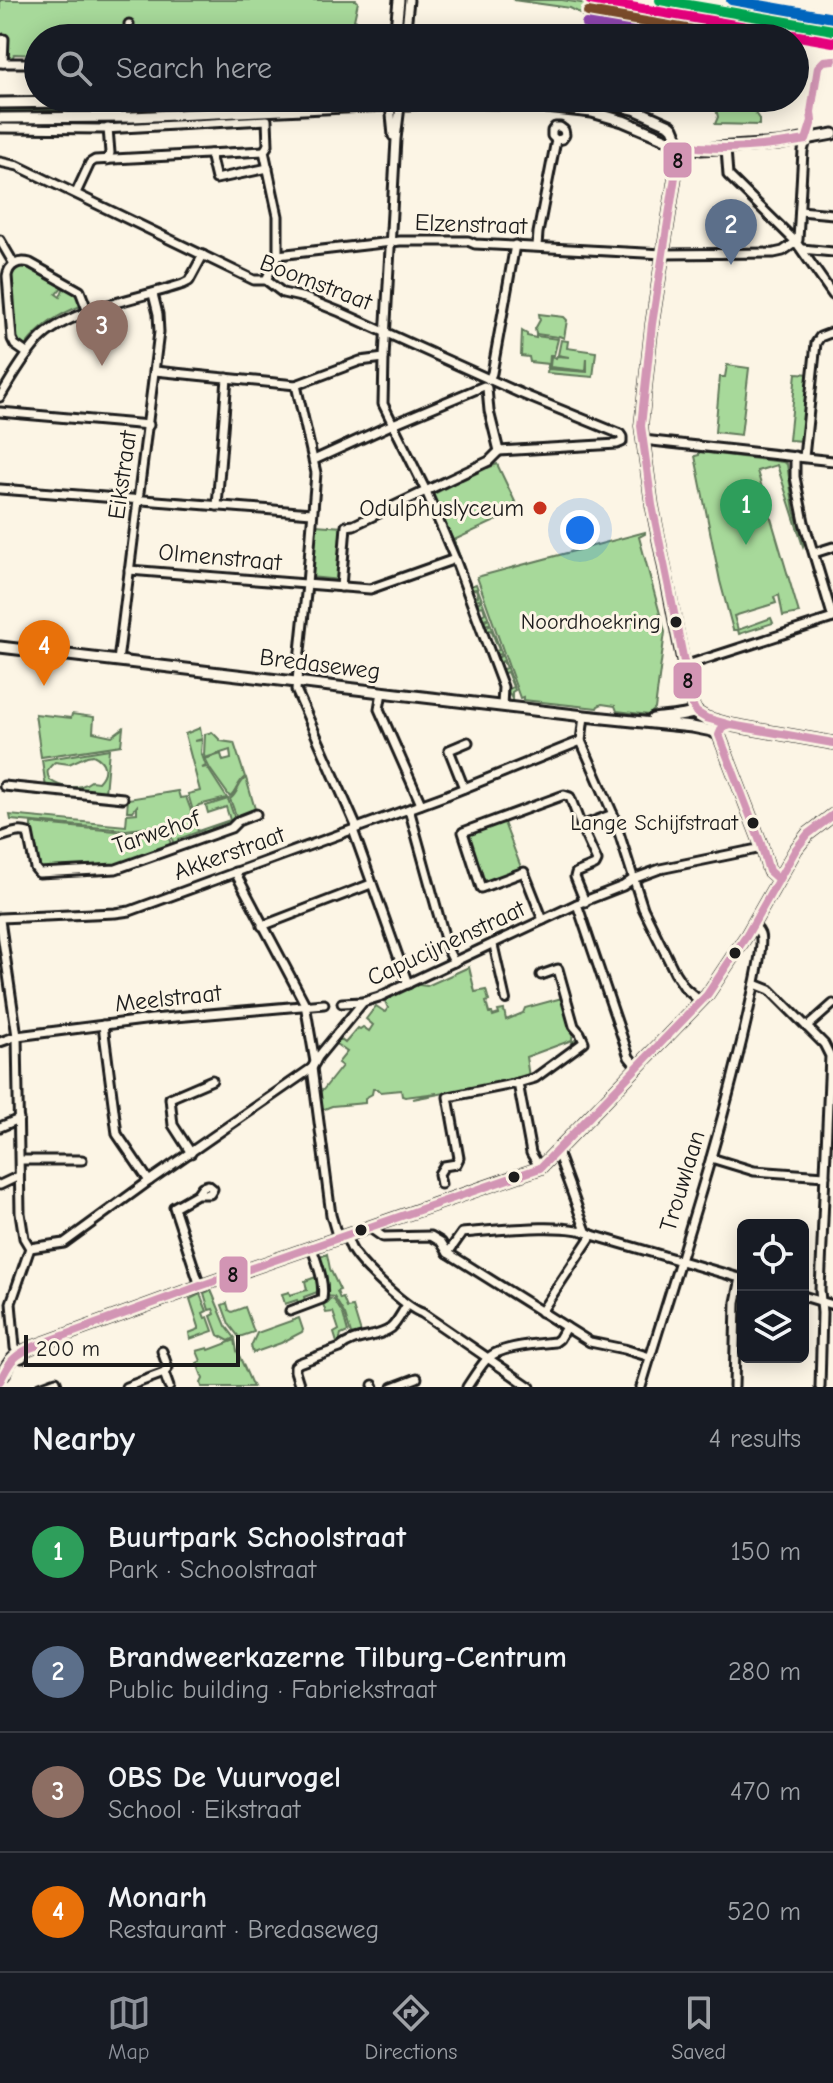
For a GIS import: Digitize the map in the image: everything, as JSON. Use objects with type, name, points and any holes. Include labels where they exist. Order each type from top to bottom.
[{"type":"street","points":[[396,24],[399,0]]},
{"type":"street","points":[[406,24],[409,0]]},
{"type":"street","points":[[626,24],[630,0]]},
{"type":"street","points":[[4,39],[2,63],[24,63]]},
{"type":"street","points":[[0,103],[24,102]]},
{"type":"street","points":[[120,112],[120,117]]},
{"type":"street","points":[[132,112],[132,117]]},
{"type":"street","points":[[0,118],[132,117],[214,112]]},
{"type":"street","points":[[395,112],[383,404],[455,559],[503,687],[502,706]]},
{"type":"street","points":[[585,112],[602,114],[680,145],[701,149],[755,147],[833,134]]},
{"type":"street","points":[[641,112],[670,125],[680,145],[642,415],[652,505],[693,706],[691,714]]},
{"type":"street","points":[[0,128],[108,128],[267,120],[268,145],[264,151],[278,216],[278,255],[266,280]]},
{"type":"street","points":[[107,160],[110,153],[108,128]]},
{"type":"street","points":[[537,246],[556,140]]},
{"type":"street","points":[[796,242],[806,140]]},
{"type":"street","points":[[726,149],[728,175],[796,242],[833,295]]},
{"type":"street","points":[[76,193],[92,161],[264,151]]},
{"type":"street","points":[[210,154],[216,179],[268,168]]},
{"type":"street","name":"Boomstraat","points":[[0,162],[18,166],[254,280],[266,280],[283,293],[305,298],[385,331],[487,382],[620,434],[622,440],[617,444],[499,451]]},
{"type":"street","points":[[800,211],[833,214]]},
{"type":"street","points":[[0,240],[14,264]]},
{"type":"street","name":"Elzenstraat","points":[[278,255],[390,242],[468,241],[475,244],[663,253],[774,253],[796,242]]},
{"type":"street","points":[[341,587],[346,526],[354,525],[489,461],[499,451],[489,411],[487,382],[492,373],[515,245]]},
{"type":"street","points":[[802,249],[833,252]]},
{"type":"street","points":[[0,397],[28,354],[55,327],[88,312],[189,281],[203,255]]},
{"type":"street","points":[[28,354],[12,339],[7,276],[14,264],[30,263],[80,291],[88,312]]},
{"type":"street","name":"Eikstraat","points":[[118,661],[155,371],[159,324],[153,294]]},
{"type":"street","points":[[684,666],[833,618],[799,502],[795,477],[816,343],[820,337],[833,332]]},
{"type":"street","points":[[155,371],[296,385],[360,361],[384,358]]},
{"type":"street","points":[[217,506],[227,378]]},
{"type":"street","points":[[314,460],[487,382]]},
{"type":"street","points":[[296,385],[316,473],[296,690],[355,829],[371,884],[408,984]]},
{"type":"street","points":[[0,412],[149,425]]},
{"type":"street","points":[[643,440],[833,461]]},
{"type":"street","points":[[0,489],[312,513]]},
{"type":"street","points":[[814,553],[833,547]]},
{"type":"street","name":"Olmenstraat","points":[[129,570],[369,589],[455,559]]},
{"type":"street","name":"Bredaseweg","points":[[0,647],[705,729],[719,735]]},
{"type":"street","points":[[382,692],[379,709],[421,804]]},
{"type":"street","points":[[663,724],[679,721],[691,714],[731,725],[833,743]]},
{"type":"street","name":"Bredaseweg","points":[[636,721],[691,714]]},
{"type":"street","points":[[584,716],[581,741],[613,814],[643,908],[675,973],[685,988],[701,1002]]},
{"type":"street","points":[[731,725],[722,728],[719,735],[769,871],[778,879]]},
{"type":"street","name":"Akkerstraat","points":[[0,919],[130,911],[409,809],[581,741]]},
{"type":"street","points":[[464,788],[449,750],[468,742]]},
{"type":"street","points":[[4,786],[123,798]]},
{"type":"street","points":[[543,920],[524,872],[481,888],[463,832],[564,795],[570,797],[597,861],[595,865],[576,873],[575,877],[629,1057],[638,1068]]},
{"type":"street","points":[[409,809],[454,962]]},
{"type":"street","name":"Tarwehof","points":[[0,837],[13,832],[28,833],[35,868],[39,873],[116,869],[231,828],[238,821],[256,814]]},
{"type":"street","points":[[581,826],[613,814]]},
{"type":"street","points":[[2,1378],[20,1356],[36,1347],[200,1286],[540,1168],[701,1002],[731,961],[796,849],[808,834],[833,815]]},
{"type":"street","name":"Capucijnenstraat","points":[[30,1248],[64,1243],[314,1065],[363,1002],[633,879],[675,866],[762,848]]},
{"type":"street","points":[[235,872],[305,1004],[331,1215],[342,1237],[351,1250],[407,1305],[530,1387]]},
{"type":"street","points":[[262,926],[371,884]]},
{"type":"street","points":[[0,919],[17,1036],[20,1213],[24,1238],[30,1248],[11,1303],[14,1341],[20,1356]]},
{"type":"street","name":"Trouwlaan","points":[[641,1387],[727,1101],[755,984],[761,939],[759,931],[752,926]]},
{"type":"street","points":[[493,943],[506,1000]]},
{"type":"street","points":[[447,1202],[439,1174],[444,1166],[456,1164],[459,1158],[448,1097],[535,1078],[584,1042],[574,1026],[558,969],[541,975]]},
{"type":"street","points":[[0,986],[10,984]]},
{"type":"street","points":[[755,984],[770,990],[827,1047],[830,1056],[820,1387]]},
{"type":"street","points":[[342,1003],[363,1002]]},
{"type":"street","name":"Meelstraat","points":[[0,1042],[17,1036],[103,1025],[324,1004]]},
{"type":"street","points":[[807,1027],[833,1004]]},
{"type":"street","points":[[103,1025],[117,1134],[149,1181]]},
{"type":"street","points":[[191,1153],[173,1125],[170,1098],[212,1080]]},
{"type":"street","points":[[518,1083],[531,1153],[540,1168]]},
{"type":"street","points":[[727,1101],[738,1104]]},
{"type":"street","points":[[0,1127],[19,1119]]},
{"type":"street","points":[[557,1152],[589,1233]]},
{"type":"street","points":[[711,1158],[754,1171],[825,1176]]},
{"type":"street","points":[[20,1160],[82,1160]]},
{"type":"street","points":[[0,1185],[19,1176]]},
{"type":"street","points":[[197,1194],[174,1207],[200,1286]]},
{"type":"street","points":[[370,1228],[383,1237],[431,1236],[441,1242],[448,1253],[590,1342],[650,1357]]},
{"type":"street","points":[[448,1253],[462,1233],[556,1228],[589,1233],[737,1277]]},
{"type":"street","points":[[541,1312],[589,1233]]},
{"type":"street","points":[[290,1311],[322,1299],[321,1275],[312,1248]]},
{"type":"street","points":[[734,1387],[739,1291]]},
{"type":"street","points":[[809,1298],[833,1305]]},
{"type":"street","points":[[300,1387],[295,1366],[390,1328],[407,1305]]},
{"type":"street","points":[[467,1387],[487,1358],[495,1353],[555,1342],[566,1327]]},
{"type":"street","points":[[126,1387],[164,1373],[168,1368],[162,1351]]},
{"type":"street","points":[[164,1373],[169,1387]]},
{"type":"street","points":[[393,1387],[417,1378]]},
{"type":"street","points":[[40,1387],[56,1381],[58,1387]]},
{"type":"green space","points":[[0,0],[356,0],[354,20],[363,23],[24,24],[24,54],[14,54],[12,60],[7,55],[9,40],[0,39]]},
{"type":"green space","points":[[513,0],[562,0],[607,7],[604,23],[588,12],[584,17],[594,19],[599,24],[587,21],[570,8]]},
{"type":"green space","points":[[649,17],[691,24],[643,24]]},
{"type":"green space","points":[[24,106],[24,112],[52,112],[0,114],[0,109]]},
{"type":"green space","points":[[717,112],[754,112],[759,125],[715,124]]},
{"type":"green space","points":[[20,266],[63,286],[56,294],[60,297],[64,287],[77,295],[81,306],[50,322],[25,346],[16,339],[11,277],[13,270]]},
{"type":"green space","points":[[539,314],[564,317],[567,320],[564,338],[536,334]]},
{"type":"green space","points":[[522,331],[536,338],[558,339],[554,355],[550,355],[549,369],[587,372],[587,358],[586,371],[550,367],[551,356],[569,357],[558,355],[561,340],[568,341],[567,348],[596,352],[593,377],[547,373],[548,364],[530,362],[529,357],[521,356]]},
{"type":"green space","points":[[727,365],[749,368],[741,435],[715,432],[720,377],[725,377]]},
{"type":"green space","points":[[796,373],[811,374],[803,441],[789,440]]},
{"type":"green space","points":[[699,452],[787,464],[803,546],[777,465],[757,471],[799,613],[783,616],[779,595],[774,597],[776,603],[734,616],[738,630],[733,630],[695,456]]},
{"type":"green space","points":[[497,464],[519,510],[454,540],[464,575],[453,552],[456,549],[448,528],[443,524],[445,521],[430,496],[453,484],[449,480],[462,480],[479,472],[482,466],[488,468]]},
{"type":"green space","points":[[315,525],[343,527],[340,580],[310,577]]},
{"type":"green space","points":[[645,532],[639,537],[665,632],[655,709],[649,715],[617,711],[615,706],[602,704],[597,708],[520,698],[477,577]]},
{"type":"green space","points":[[476,584],[515,690],[512,699],[507,690],[513,687],[507,672],[501,674],[500,670],[506,668],[503,661],[497,663],[495,659],[501,656],[494,656],[493,652],[499,650],[491,630],[485,632],[484,628],[489,624],[483,625],[482,622],[487,618],[481,620],[480,616],[485,613],[483,606],[476,608],[475,604],[481,601],[474,601],[473,598],[478,596],[476,589],[470,590],[468,587]]},
{"type":"green space","points":[[771,618],[773,623],[739,634],[738,630]]},
{"type":"green space","points":[[35,714],[94,717],[93,732],[112,736],[123,728],[121,745],[41,757]]},
{"type":"green space","points":[[200,728],[202,739],[195,741],[202,740],[201,752],[206,766],[202,768],[207,767],[227,798],[199,805],[193,811],[188,794],[200,791],[185,734]]},
{"type":"green space","points":[[212,732],[221,741],[234,743],[245,777],[230,797],[205,759],[221,754],[223,761],[231,759],[230,750],[205,758],[205,734]]},
{"type":"green space","points":[[109,749],[105,793],[46,788],[42,760]],"holes":[[[87,756],[97,757],[104,771],[98,782],[70,787],[55,783],[48,777],[48,770],[55,762],[69,764]]]},
{"type":"green space","points":[[246,778],[255,809],[237,818],[230,799]]},
{"type":"green space","points":[[178,791],[180,798],[186,797],[192,813],[178,824],[126,830],[11,820],[10,815],[126,826],[127,814],[137,813],[137,806],[133,811],[127,811],[128,799]]},
{"type":"green space","points":[[228,799],[235,819],[231,820],[232,824],[228,827],[226,822],[212,827],[213,833],[205,835],[203,830],[178,839],[180,844],[174,846],[169,827],[183,824],[192,815],[198,831],[230,820],[226,807],[208,813],[206,806]]},
{"type":"green space","points":[[503,820],[522,870],[483,885],[466,833]]},
{"type":"green space","points":[[31,823],[126,832],[165,827],[172,847],[114,866],[39,870]]},
{"type":"green space","points":[[469,967],[475,992],[486,990],[489,1001],[486,1002],[493,1016],[504,1010],[506,1020],[523,1013],[525,1008],[562,998],[580,1037],[580,1042],[575,1046],[572,1042],[579,1036],[573,1029],[572,1040],[526,1057],[529,1077],[413,1099],[437,1093],[405,1097],[401,1090],[380,1092],[373,1089],[372,1094],[365,1098],[365,1103],[322,1110],[320,1091],[342,1066],[338,1063],[347,1052],[336,1044],[340,1039],[345,1043],[358,1028],[369,1031],[373,1025],[366,1019],[376,1006],[385,1012],[388,1008],[384,999],[419,983],[427,986]]},
{"type":"green space","points":[[327,1254],[340,1290],[337,1291],[340,1299],[343,1298],[347,1308],[353,1307],[361,1333],[351,1334],[345,1315],[334,1297],[327,1296],[318,1258]]},
{"type":"green space","points":[[319,1276],[320,1291],[304,1297],[305,1302],[299,1304],[297,1300],[285,1304],[282,1294],[307,1290],[305,1281]]},
{"type":"green space","points":[[211,1290],[226,1326],[235,1338],[229,1341],[218,1335],[211,1316],[215,1314],[213,1309],[209,1310],[204,1293]]},
{"type":"green space","points":[[200,1294],[207,1311],[203,1313],[205,1318],[208,1317],[213,1331],[190,1339],[189,1333],[199,1327],[190,1299]]},
{"type":"green space","points":[[328,1298],[334,1300],[343,1314],[348,1332],[341,1335],[338,1346],[334,1333],[339,1330],[333,1312],[326,1313],[323,1304],[329,1302]]},
{"type":"green space","points":[[227,1303],[232,1312],[245,1307],[254,1332],[239,1337],[229,1324],[222,1305]]},
{"type":"green space","points":[[299,1318],[302,1332],[253,1353],[251,1346],[257,1333]]},
{"type":"green space","points":[[235,1340],[253,1387],[202,1387],[203,1379],[197,1363],[201,1361],[197,1351]]},
{"type":"railway","points":[[647,7],[805,24]]},
{"type":"railway","points":[[809,24],[833,27]]},
{"type":"transit line","points":[[590,0],[729,24]]},
{"type":"transit line","points":[[660,0],[798,24]]},
{"type":"transit line","points":[[731,0],[833,18]]},
{"type":"transit line","points":[[588,12],[658,24]]},
{"type":"transit line","points":[[809,26],[833,30]]},
{"type":"transit line","points":[[809,38],[833,42]]},
{"type":"transit line","name":"8","points":[[833,60],[824,61],[818,67],[812,121],[806,140],[743,147],[680,145],[652,324],[641,426],[652,505],[696,712],[731,725],[833,743]]},
{"type":"transit line","name":"8","points":[[731,725],[722,728],[719,735],[769,871],[778,879]]},
{"type":"transit line","name":"8","points":[[0,1381],[12,1361],[30,1348],[540,1168],[707,995],[747,935],[796,849],[808,834],[833,815]]},
{"type":"place","name":"Brandweerkazerne Tilburg-Centrum","points":[[731,265]]},
{"type":"place","name":"OBS De Vuurvogel","points":[[102,366]]},
{"type":"place","name":"Odulphuslyceum","points":[[540,508]]},
{"type":"place","name":"Buurtpark Schoolstraat","points":[[746,545]]},
{"type":"place","name":"Noordhoekring","points":[[676,622]]},
{"type":"place","name":"Monarh","points":[[44,686]]},
{"type":"place","name":"Lange Schijfstraat","points":[[753,823]]}]
